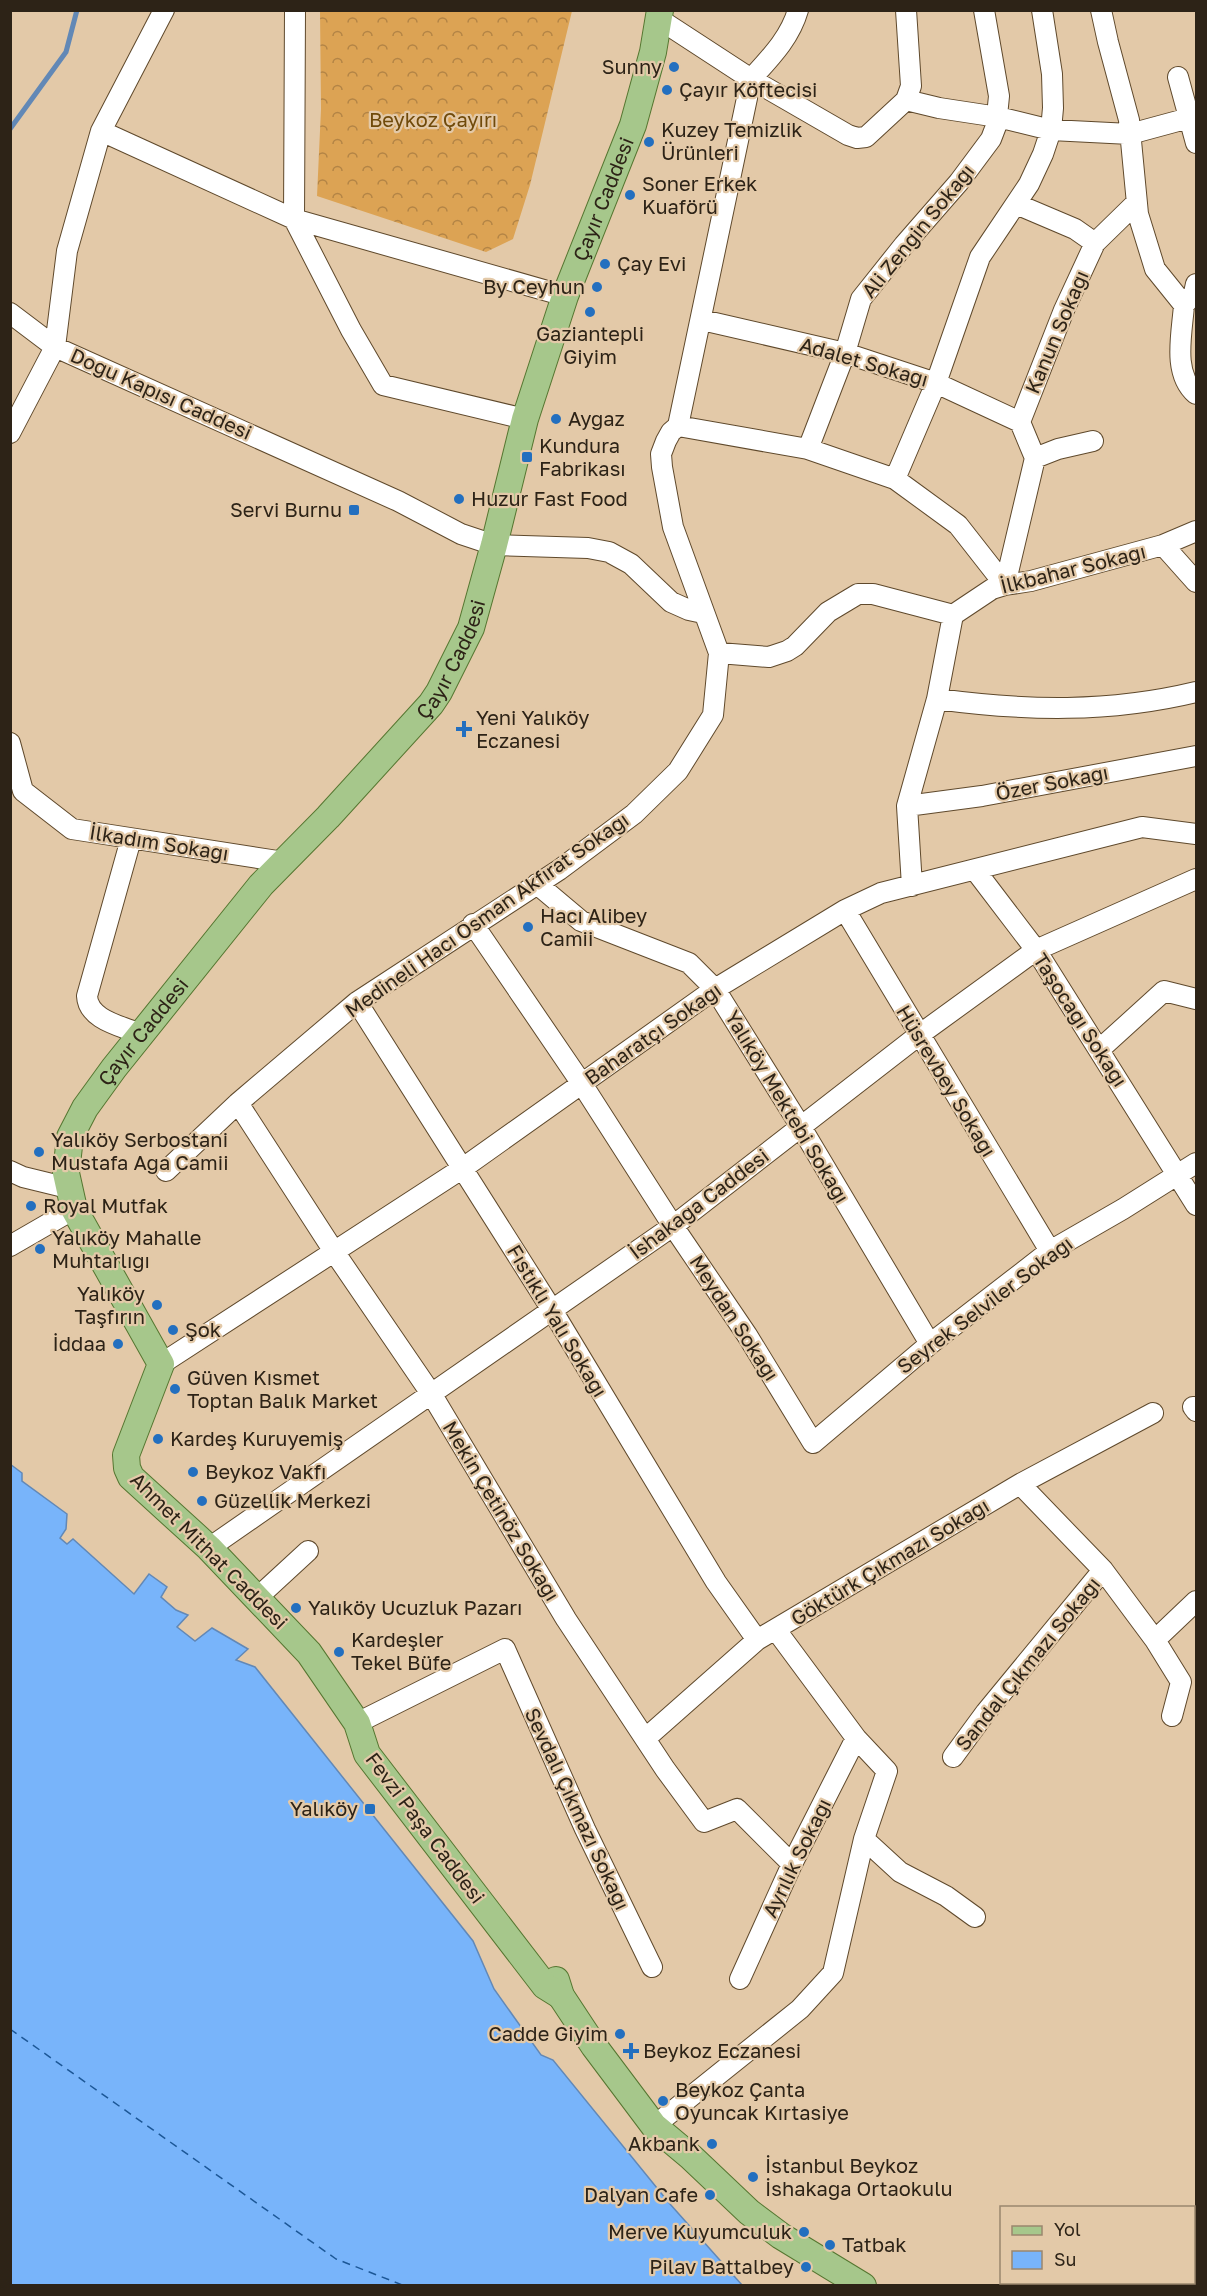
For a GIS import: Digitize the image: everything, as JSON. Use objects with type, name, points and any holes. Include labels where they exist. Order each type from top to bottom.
[{"type":"main road","name":"Çayır Caddesi","points":[[72,1201],[66,1173],[70,1137],[85,1108],[140,1034],[261,885],[431,704],[471,628],[525,418],[564,296],[633,125],[660,15]]},
{"type":"main road","points":[[72,1201],[161,1364]]},
{"type":"main road","name":"Ahmet Mithat Caddesi","points":[[161,1364],[126,1455],[127,1468],[131,1477],[209,1548],[309,1653],[357,1724]]},
{"type":"main road","name":"Fevzi Paşa Caddesi","points":[[357,1724],[379,1742],[556,1980],[561,1996],[594,2046],[654,2126],[750,2212],[781,2236],[863,2286]]},
{"type":"street","name":"Doğu Kapısı Caddesi","points":[[164,10],[101,131],[67,251],[55,347],[398,501],[461,534],[494,545]]},
{"type":"street","points":[[295,10],[294,219],[351,330],[383,385],[525,418]]},
{"type":"street","points":[[751,79],[778,50],[794,24],[798,10]]},
{"type":"street","points":[[660,15],[751,79],[857,138],[866,137],[906,100],[911,86],[906,10]]},
{"type":"street","name":"Ali Zengin Sokağı","points":[[808,449],[845,353],[861,299],[959,182],[991,139],[998,117],[999,96],[984,10]]},
{"type":"street","points":[[895,479],[936,382],[980,257],[1029,184],[1051,130],[1052,74],[1042,10]]},
{"type":"street","points":[[1101,10],[1129,120],[1136,202],[1155,269],[1184,305]]},
{"type":"street","points":[[1178,77],[1197,143]]},
{"type":"street","name":"Medineli Hacı Osman Akfırat Sokağı","points":[[166,1171],[238,1103],[357,1002],[537,884],[634,814],[678,771],[713,714],[719,653],[673,527],[661,454],[666,441],[678,426],[751,79]]},
{"type":"street","points":[[906,100],[939,108],[998,117],[1051,130],[1130,134],[1189,118]]},
{"type":"street","points":[[101,131],[294,219],[564,296]]},
{"type":"street","points":[[1016,204],[1075,229],[1095,243],[1136,202]]},
{"type":"street","name":"Kanun Sokağı","points":[[1020,422],[1064,310],[1095,243]]},
{"type":"street","points":[[1197,284],[1184,305],[1180,365],[1189,387],[1197,394]]},
{"type":"street","points":[[10,313],[55,347],[10,433]]},
{"type":"street","name":"Adalet Sokağı","points":[[702,320],[845,353],[936,382],[1020,422]]},
{"type":"street","points":[[1005,585],[1035,458],[1020,422]]},
{"type":"street","points":[[678,426],[808,449],[895,479],[958,525],[1005,585]]},
{"type":"street","points":[[1035,458],[1058,449],[1093,441]]},
{"type":"street","name":"İlkbahar Sokağı","points":[[953,615],[992,590],[1005,585],[1031,581],[1163,545],[1197,531]]},
{"type":"street","points":[[494,545],[588,548],[609,552],[631,564],[671,602],[703,613]]},
{"type":"street","points":[[1163,545],[1197,582]]},
{"type":"street","points":[[719,653],[769,657],[787,651],[795,646],[828,612],[858,594],[873,594],[953,615],[937,699],[908,806],[912,886]]},
{"type":"street","points":[[937,699],[1035,709],[1078,708],[1197,692]]},
{"type":"street","name":"İlkadım Sokağı","points":[[10,743],[23,790],[72,829],[284,862]]},
{"type":"street","name":"Özer Sokağı","points":[[908,806],[982,796],[1197,756]]},
{"type":"street","name":"Baharatçı Sokağı","points":[[161,1364],[464,1168],[716,989],[845,910],[881,893],[1142,827],[1197,834]]},
{"type":"street","points":[[131,839],[87,996],[88,1005],[94,1014],[140,1034]]},
{"type":"street","name":"Taşocağı Sokağı","points":[[975,870],[1036,950],[1197,1204]]},
{"type":"street","name":"İshakağa Caddesi","points":[[209,1548],[673,1226],[919,1035],[1036,950],[1197,879]]},
{"type":"street","name":"Yalıköy Mektebi Sokağı","points":[[537,884],[581,921],[690,963],[716,989],[930,1344]]},
{"type":"street","name":"Hüsrevbey Sokağı","points":[[845,910],[1050,1251]]},
{"type":"street","name":"Meydan Sokağı","points":[[473,924],[582,1084],[673,1226],[747,1335],[813,1443]]},
{"type":"street","points":[[1100,1049],[1164,991],[1197,999]]},
{"type":"street","name":"Fıstıklı Yalı Sokağı","points":[[357,1002],[552,1310],[716,1582],[758,1640]]},
{"type":"street","name":"Mekin Çetinöz Sokağı","points":[[238,1103],[335,1253],[432,1395],[566,1619],[665,1769],[704,1822],[737,1809],[792,1864]]},
{"type":"street","name":"Seyrek Selviler Sokağı","points":[[813,1443],[930,1344],[1050,1251],[1197,1163]]},
{"type":"street","points":[[10,1171],[72,1201],[10,1246]]},
{"type":"street","name":"Göktürk Çıkmazı Sokağı","points":[[646,1738],[758,1640],[1020,1484],[1153,1413]]},
{"type":"street","points":[[1020,1484],[1103,1570],[1155,1640],[1181,1682],[1172,1716]]},
{"type":"street","points":[[257,1598],[308,1551]]},
{"type":"street","name":"Sandal Çıkmazı Sokağı","points":[[953,1757],[986,1712],[1103,1570]]},
{"type":"street","points":[[1155,1640],[1197,1601]]},
{"type":"street","points":[[654,2126],[800,2009],[833,1973],[864,1839],[887,1771],[856,1738],[776,1630]]},
{"type":"street","name":"Sevdalı Çıkmazı Sokağı","points":[[357,1724],[505,1648],[585,1829],[652,1967]]},
{"type":"street","name":"Ayrılık Sokağı","points":[[740,1979],[792,1864],[856,1738]]},
{"type":"street","points":[[864,1839],[900,1872],[946,1896],[975,1917]]},
{"type":"green space","name":"Beykoz Çayırı","points":[[320,11],[572,11],[530,185],[513,239],[486,252],[317,196],[321,109]]},
{"type":"water","points":[[10,1464],[22,1473],[22,1481],[67,1514],[66,1529],[60,1538],[67,1544],[73,1539],[134,1594],[149,1574],[167,1587],[161,1597],[176,1610],[188,1615],[177,1627],[195,1641],[212,1628],[248,1649],[236,1660],[255,1667],[473,1941],[494,1989],[541,2055],[553,2060],[670,2204],[742,2285],[11,2285]]},
{"type":"waterway","points":[[10,129],[66,52],[77,10]]},
{"type":"ferry route","points":[[10,2029],[336,2259],[405,2286]]},
{"type":"place","name":"Sunny","points":[[674,67]]},
{"type":"place","name":"Çayır Köftecisi","points":[[667,90]]},
{"type":"place","name":"Kuzey Temizlik Ürünleri","points":[[649,142]]},
{"type":"place","name":"Soner Erkek Kuaförü","points":[[630,195]]},
{"type":"place","name":"Çay Evi","points":[[605,264]]},
{"type":"place","name":"By Ceyhun","points":[[597,287]]},
{"type":"place","name":"Gaziantepli Giyim","points":[[590,312]]},
{"type":"place","name":"Aygaz","points":[[556,419]]},
{"type":"place","name":"Kundura Fabrikası","points":[[527,457]]},
{"type":"place","name":"Huzur Fast Food","points":[[459,499]]},
{"type":"place","name":"Servi Burnu","points":[[354,510]]},
{"type":"place","name":"Yeni Yalıköy Eczanesi","points":[[464,729]]},
{"type":"place","name":"Hacı Alibey Camii","points":[[528,927]]},
{"type":"place","name":"Yalıköy Serbostani Mustafa Ağa Camii","points":[[39,1152]]},
{"type":"place","name":"Royal Mutfak","points":[[31,1206]]},
{"type":"place","name":"Yalıköy Mahalle Muhtarlığı","points":[[40,1249]]},
{"type":"place","name":"Yalıköy Taşfırın","points":[[157,1305]]},
{"type":"place","name":"Şok","points":[[173,1330]]},
{"type":"place","name":"İddaa","points":[[118,1344]]},
{"type":"place","name":"Güven Kısmet Toptan Balık Market","points":[[175,1389]]},
{"type":"place","name":"Kardeş Kuruyemiş","points":[[158,1439]]},
{"type":"place","name":"Beykoz Vakfı","points":[[193,1472]]},
{"type":"place","name":"Güzellik Merkezi","points":[[202,1501]]},
{"type":"place","name":"Yalıköy Ucuzluk Pazarı","points":[[296,1608]]},
{"type":"place","name":"Kardeşler Tekel Büfe","points":[[339,1652]]},
{"type":"place","name":"Yalıköy","points":[[370,1809]]},
{"type":"place","name":"Cadde Giyim","points":[[620,2034]]},
{"type":"place","name":"Beykoz Eczanesi","points":[[631,2051]]},
{"type":"place","name":"Beykoz Çanta Oyuncak Kırtasiye","points":[[663,2101]]},
{"type":"place","name":"Akbank","points":[[712,2144]]},
{"type":"place","name":"İstanbul Beykoz İshakağa Ortaokulu","points":[[753,2177]]},
{"type":"place","name":"Dalyan Cafe","points":[[710,2195]]},
{"type":"place","name":"Merve Kuyumculuk","points":[[804,2232]]},
{"type":"place","name":"Tatbak","points":[[830,2245]]},
{"type":"place","name":"Pilav Battalbey","points":[[806,2267]]}]
